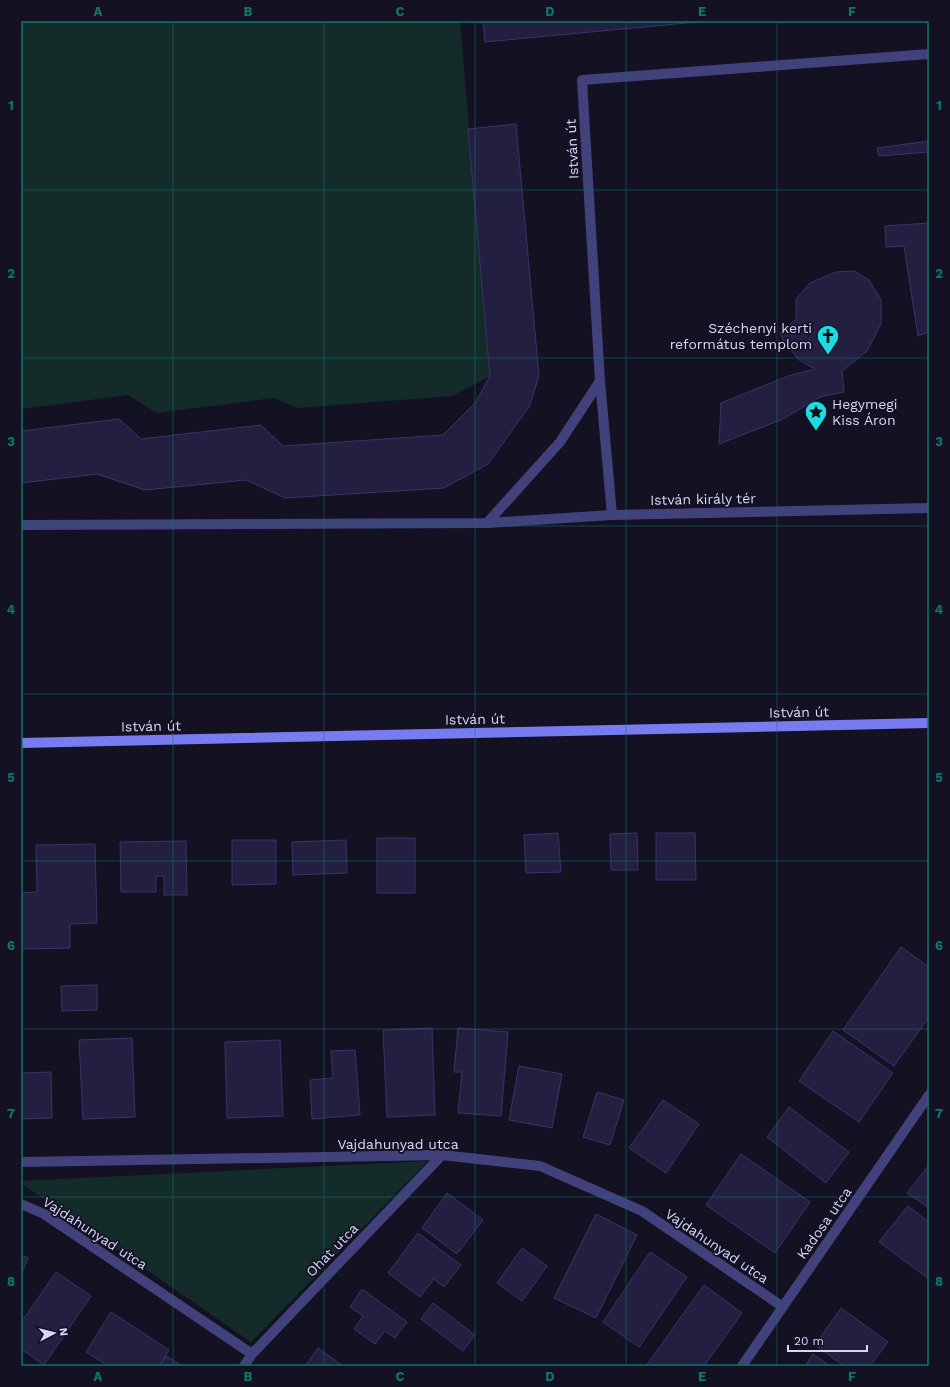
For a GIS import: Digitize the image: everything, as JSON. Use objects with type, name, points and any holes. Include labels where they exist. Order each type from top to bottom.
[{"type":"street","name":"István út","points":[[600,381],[582,80],[929,54]]},
{"type":"street","points":[[21,525],[487,523],[612,515],[600,381]]},
{"type":"street","points":[[487,523],[560,442],[600,381]]},
{"type":"street","name":"István király tér","points":[[612,515],[929,508]]},
{"type":"street","name":"István út","points":[[21,743],[929,723]]},
{"type":"street","name":"Kadosa utca","points":[[742,1366],[929,1095]]},
{"type":"street","name":"Vajdahunyad utca","points":[[21,1162],[442,1156],[540,1166],[642,1212],[782,1307]]},
{"type":"street","name":"Ohat utca","points":[[244,1366],[252,1354],[442,1156]]},
{"type":"street","name":"Vajdahunyad utca","points":[[21,1204],[44,1214],[252,1354]]},
{"type":"green space","points":[[460,21],[490,376],[452,396],[298,408],[274,398],[157,413],[128,395],[21,409],[21,22]]},
{"type":"green space","points":[[428,1161],[251,1342],[21,1183],[21,1181]]},
{"type":"building","points":[[483,21],[708,21],[485,42]]},
{"type":"building","points":[[516,124],[539,376],[529,407],[488,464],[444,488],[285,498],[246,480],[145,490],[97,474],[21,483],[21,431],[119,419],[141,439],[261,425],[283,446],[443,435],[475,403],[490,376],[468,129]]},
{"type":"building","points":[[929,141],[929,152],[879,156],[877,148]]},
{"type":"building","points":[[929,223],[929,332],[918,336],[904,246],[886,247],[885,226]]},
{"type":"building","name":"Széchenyi kerti református templom","points":[[854,271],[869,280],[881,300],[881,324],[867,351],[842,371],[844,392],[820,397],[783,419],[719,444],[721,403],[788,376],[815,369],[799,360],[785,343],[780,333],[796,319],[796,299],[810,283],[836,272]]},
{"type":"building","points":[[558,833],[561,872],[526,873],[524,835]]},
{"type":"building","points":[[637,833],[638,870],[611,870],[610,834]]},
{"type":"building","points":[[656,833],[695,833],[696,880],[656,880]]},
{"type":"building","points":[[377,838],[415,838],[415,893],[377,893]]},
{"type":"building","points":[[232,840],[276,840],[276,884],[232,885]]},
{"type":"building","points":[[346,840],[347,873],[293,875],[292,842]]},
{"type":"building","points":[[186,841],[187,895],[164,895],[164,876],[156,876],[156,892],[121,892],[120,842]]},
{"type":"building","points":[[95,844],[97,923],[70,924],[70,948],[21,949],[21,893],[37,892],[36,845]]},
{"type":"building","points":[[901,947],[929,967],[929,1017],[894,1066],[843,1030]]},
{"type":"building","points":[[97,985],[97,1010],[62,1011],[61,986]]},
{"type":"building","points":[[432,1028],[435,1115],[387,1117],[383,1030]]},
{"type":"building","points":[[458,1028],[508,1032],[501,1116],[458,1113],[462,1072],[454,1072]]},
{"type":"building","points":[[833,1031],[893,1073],[859,1122],[799,1081]]},
{"type":"building","points":[[132,1038],[135,1117],[83,1119],[79,1040]]},
{"type":"building","points":[[280,1040],[283,1116],[227,1118],[225,1042]]},
{"type":"building","points":[[355,1050],[360,1115],[312,1119],[310,1080],[333,1078],[331,1051]]},
{"type":"building","points":[[519,1066],[562,1074],[552,1128],[509,1120]]},
{"type":"building","points":[[51,1072],[52,1118],[21,1119],[21,1073]]},
{"type":"building","points":[[597,1092],[624,1100],[610,1145],[583,1137]]},
{"type":"building","points":[[663,1100],[699,1124],[666,1173],[629,1148]]},
{"type":"building","points":[[789,1107],[849,1152],[826,1183],[767,1137]]},
{"type":"building","points":[[741,1154],[810,1202],[775,1253],[706,1205]]},
{"type":"building","points":[[929,1165],[929,1208],[907,1193]]},
{"type":"building","points":[[447,1193],[483,1220],[457,1254],[422,1228]]},
{"type":"building","points":[[908,1206],[929,1222],[929,1279],[879,1242]]},
{"type":"building","points":[[596,1214],[637,1235],[596,1318],[554,1298]]},
{"type":"building","points":[[418,1233],[461,1265],[444,1287],[434,1279],[420,1297],[388,1273]]},
{"type":"building","points":[[522,1248],[547,1266],[522,1301],[497,1283]]},
{"type":"building","points":[[650,1252],[687,1277],[639,1347],[603,1322]]},
{"type":"building","points":[[21,1255],[28,1258],[21,1275]]},
{"type":"building","points":[[56,1272],[91,1296],[44,1365],[21,1349],[21,1323]]},
{"type":"building","points":[[704,1285],[742,1313],[704,1366],[646,1366]]},
{"type":"building","points":[[362,1289],[407,1322],[395,1338],[385,1331],[375,1344],[354,1329],[363,1316],[350,1307]]},
{"type":"building","points":[[433,1303],[475,1335],[463,1351],[421,1319]]},
{"type":"building","points":[[841,1308],[888,1342],[870,1366],[844,1366],[815,1345]]},
{"type":"building","points":[[111,1312],[169,1350],[159,1366],[108,1366],[86,1352]]},
{"type":"building","points":[[318,1348],[343,1366],[305,1366]]},
{"type":"building","points":[[813,1354],[830,1366],[805,1366]]},
{"type":"building","points":[[166,1356],[182,1366],[159,1366]]},
{"type":"place","name":"Széchenyi kerti református templom","points":[[828,356]]},
{"type":"place","name":"Hegymegi Kiss Áron","points":[[816,432]]}]
